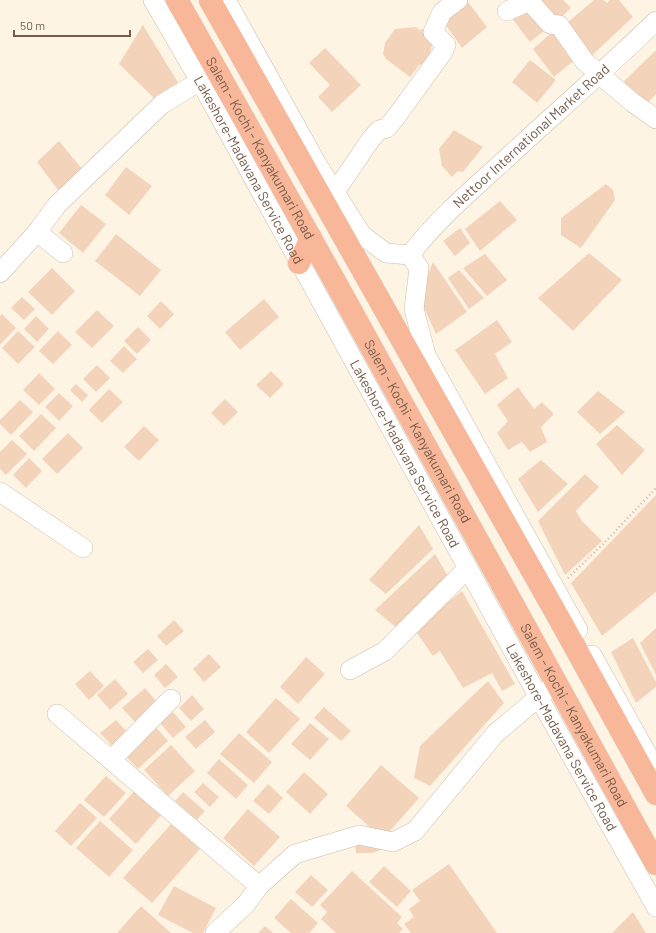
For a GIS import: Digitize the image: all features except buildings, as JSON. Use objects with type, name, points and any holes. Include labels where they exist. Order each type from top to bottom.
[{"type":"highway","name":"Salem - Kochi - Kanyakumari Road","points":[[177,0],[656,864]]},
{"type":"highway","name":"Salem - Kochi - Kanyakumari Road","points":[[210,0],[553,606],[656,794]]},
{"type":"highway","points":[[299,263],[310,238]]},
{"type":"street","name":"Lakeshore-Madavana Service Road","points":[[153,0],[200,81],[538,696],[656,907]]},
{"type":"street","points":[[226,0],[282,103],[362,235],[386,252],[410,255],[420,268],[414,309],[426,355],[656,770]]},
{"type":"street","points":[[335,192],[371,139],[379,130],[386,128],[396,117],[443,52],[446,45],[433,32],[442,12],[458,0]]},
{"type":"street","points":[[507,11],[515,9],[527,2],[531,3],[550,24],[559,25],[585,62],[632,102],[656,119]]},
{"type":"street","name":"Nettoor International Market Road","points":[[410,255],[425,235],[456,204],[534,132],[600,75],[656,21]]},
{"type":"street","points":[[0,273],[37,232],[57,205],[162,104],[200,81]]},
{"type":"street","points":[[37,232],[63,253]]},
{"type":"street","points":[[0,492],[82,548]]},
{"type":"street","points":[[350,670],[385,651],[468,568]]},
{"type":"street","points":[[217,933],[246,904],[259,886],[295,854],[359,835],[393,842],[415,831],[495,734],[538,696],[557,684]]},
{"type":"street","points":[[111,760],[171,699]]},
{"type":"street","points":[[57,714],[259,886]]},
{"type":"path","points":[[555,589],[607,540],[656,488]]}]
